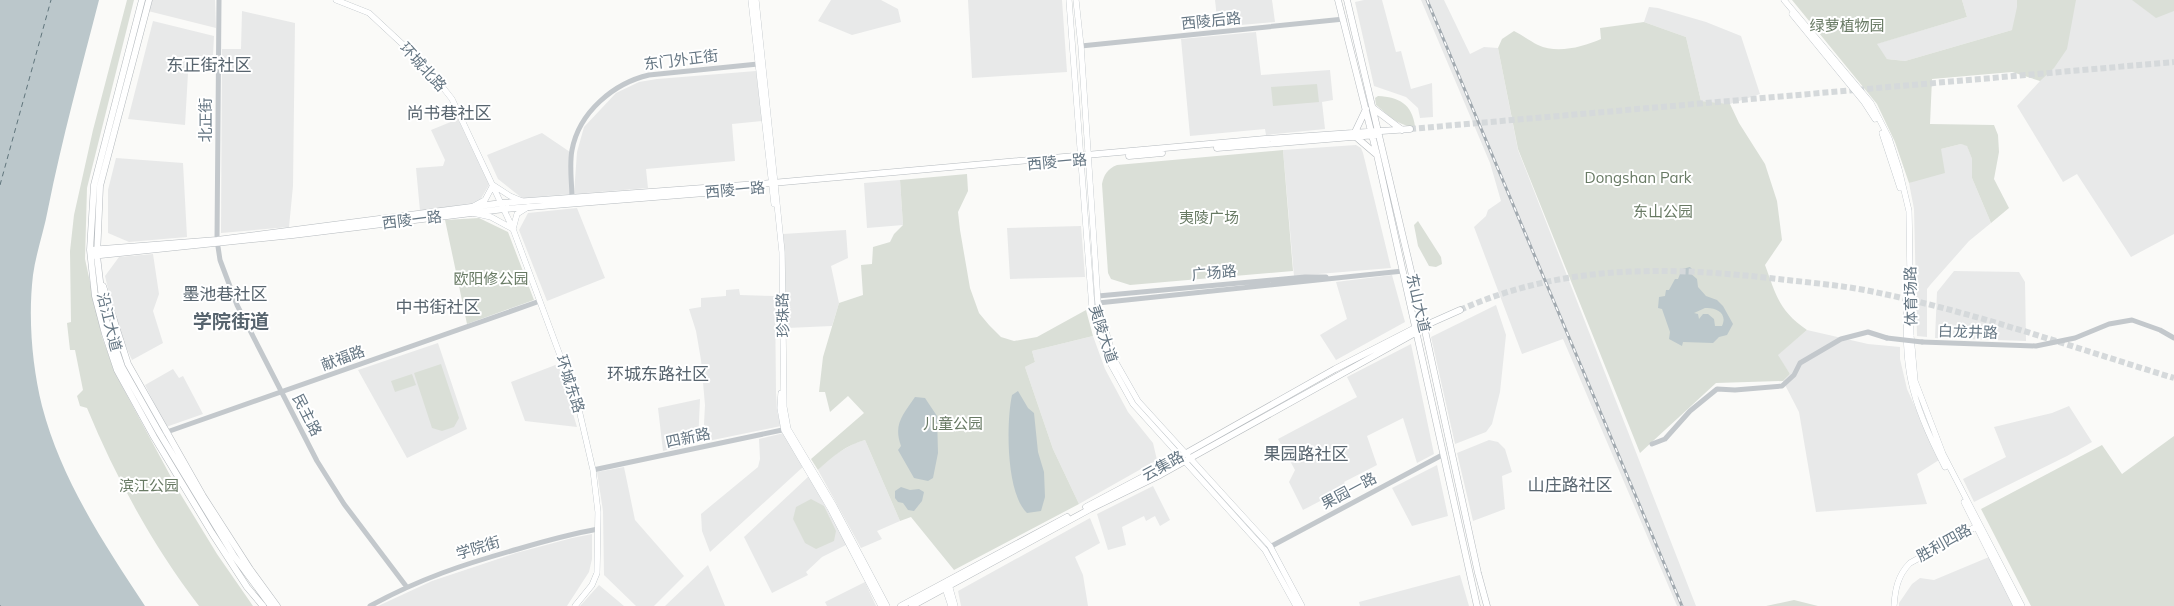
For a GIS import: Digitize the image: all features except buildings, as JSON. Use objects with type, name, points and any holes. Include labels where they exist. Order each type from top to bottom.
[{"type":"main road","name":"沿江大道","points":[[142,0],[94,185],[90,253],[98,309],[117,370],[154,437],[231,563],[262,606]]},
{"type":"main road","name":"沿江大道","points":[[149,0],[100,186],[97,253],[104,315],[122,368],[163,433],[234,556],[271,606]]},
{"type":"main road","name":"环城北路","points":[[336,0],[369,13],[426,66],[452,99],[503,206]]},
{"type":"main road","name":"珍珠路","points":[[751,0],[774,185]]},
{"type":"main road","name":"珍珠路","points":[[756,0],[774,185],[778,252],[780,408],[786,429],[828,503],[881,606]]},
{"type":"main road","name":"夷陵大道","points":[[1068,0],[1085,158],[1098,303],[1114,359],[1138,401],[1185,457]]},
{"type":"main road","name":"夷陵大道","points":[[1076,0],[1081,46],[1092,308],[1109,361],[1133,404],[1185,457],[1268,548],[1302,606]]},
{"type":"main road","name":"东山大道","points":[[1339,0],[1372,133],[1477,606]]},
{"type":"main road","name":"东山大道","points":[[1347,0],[1424,326],[1478,573],[1487,606]]},
{"type":"main road","name":"体育场路","points":[[1780,0],[1864,102],[1884,138],[1895,167],[1905,210],[1907,337],[1912,382],[1938,454],[2022,606]]},
{"type":"main road","name":"体育场路","points":[[1784,0],[1871,104],[1889,138],[1899,168],[1909,211],[1911,336],[1915,381],[1943,454],[2016,606]]},
{"type":"main road","points":[[1373,108],[1402,130]]},
{"type":"main road","points":[[1366,109],[1355,135],[1377,155]]},
{"type":"main road","name":"西陵一路","points":[[90,253],[217,242],[503,206],[774,185],[1410,129]]},
{"type":"main road","points":[[493,185],[516,200],[528,205],[517,214],[513,229],[490,217],[471,210],[485,200],[493,185]]},
{"type":"main road","name":"西陵一路","points":[[528,205],[572,199],[774,185]]},
{"type":"main road","name":"环城东路","points":[[503,206],[577,401],[592,470],[598,512],[597,573],[592,585],[575,606]]},
{"type":"main road","name":"云集路","points":[[901,606],[946,584],[1185,457],[1416,330],[1460,310]]},
{"type":"main road","name":"珍珠路","points":[[786,429],[834,506],[887,606]]},
{"type":"main road","points":[[163,433],[223,527],[277,606]]},
{"type":"main road","name":"胜利四路","points":[[1894,606],[1896,586],[1904,569],[1910,563],[1978,527]]},
{"type":"main road","name":"胜利四路","points":[[1897,606],[1902,577],[1911,566],[1978,527]]},
{"type":"main road","name":"夷陵大道","points":[[1268,548],[1296,606]]},
{"type":"main road","points":[[946,584],[950,606]]},
{"type":"main road","points":[[946,584],[955,606]]},
{"type":"main road","name":"云集路","points":[[912,606],[946,584]]},
{"type":"street","name":"北正街","points":[[217,242],[219,0]]},
{"type":"street","name":"西陵后路","points":[[1081,46],[1344,19]]},
{"type":"street","name":"东门外正街","points":[[572,199],[572,150],[581,123],[591,110],[619,86],[636,78],[649,75],[758,64]]},
{"type":"street","name":"民主路","points":[[217,242],[220,260],[237,305],[325,473],[344,504],[406,586]]},
{"type":"street","name":"广场路","points":[[1098,303],[1403,271]]},
{"type":"street","name":"广场路","points":[[1098,296],[1305,277],[1332,278]]},
{"type":"street","name":"献福路","points":[[154,437],[540,301]]},
{"type":"street","name":"白龙井路","points":[[1652,444],[1665,439],[1690,411],[1716,389],[1736,390],[1782,386],[1794,375],[1800,363],[1840,339],[1868,332],[1887,338],[1922,342],[2036,346],[2075,338],[2109,324],[2132,320],[2160,330],[2174,338]]},
{"type":"street","name":"四新路","points":[[592,470],[786,429]]},
{"type":"street","name":"果园一路","points":[[1268,548],[1444,454]]},
{"type":"street","name":"学院街","points":[[370,606],[406,586],[463,564],[573,533],[598,529]]},
{"type":"shaded area","points":[[0,0],[99,0],[53,183],[34,267],[31,308],[33,358],[42,406],[60,459],[99,535],[145,606],[0,606]]},
{"type":"shaded area","points":[[151,0],[215,0],[216,28],[148,11]]},
{"type":"shaded area","points":[[831,0],[881,0],[898,9],[901,22],[852,35],[818,21]]},
{"type":"shaded area","points":[[968,0],[1062,0],[1067,72],[972,78]]},
{"type":"shaded area","points":[[1215,0],[1272,0],[1275,22],[1218,27]]},
{"type":"shaded area","points":[[1364,0],[1382,0],[1396,52],[1401,51],[1411,89],[1432,83],[1433,117],[1420,118],[1418,108],[1406,97],[1374,86],[1355,2]]},
{"type":"shaded area","points":[[1421,0],[1444,0],[1470,54],[1484,47],[1498,48],[1518,150],[1696,606],[1677,606],[1563,339],[1522,354],[1474,227],[1486,216],[1488,210],[1501,201],[1490,163]]},
{"type":"shaded area","points":[[1962,0],[2174,0],[2174,234],[2131,257],[2077,174],[2063,182],[2017,106],[2040,81],[2012,30],[1905,61],[1887,59],[1876,44],[1967,17]]},
{"type":"shaded area","points":[[1649,7],[1658,8],[1706,22],[1741,36],[1760,94],[1730,104],[1701,101],[1686,37],[1644,22]]},
{"type":"shaded area","points":[[242,11],[295,23],[293,186],[289,227],[221,233],[222,49],[241,49]]},
{"type":"shaded area","points":[[153,21],[214,36],[213,56],[189,56],[185,125],[128,119]]},
{"type":"shaded area","points":[[1256,32],[1261,75],[1330,70],[1333,100],[1322,102],[1325,129],[1266,135],[1265,129],[1190,136],[1181,39]]},
{"type":"shaded area","points":[[756,71],[762,121],[732,124],[735,161],[646,169],[648,188],[574,194],[577,152],[584,127],[616,93],[639,82],[657,79]]},
{"type":"shaded area","points":[[458,119],[489,185],[479,202],[420,211],[416,168],[443,166],[445,160],[431,130]]},
{"type":"shaded area","points":[[542,133],[570,152],[570,194],[522,198],[498,179],[487,155]]},
{"type":"shaded area","points":[[1961,144],[1967,145],[1972,159],[1972,178],[1991,223],[1969,241],[1927,289],[1927,337],[1917,336],[1914,209],[1909,183],[1918,179],[1941,149]]},
{"type":"shaded area","points":[[1356,145],[1361,148],[1363,153],[1391,268],[1294,276],[1283,150]]},
{"type":"shaded area","points":[[116,158],[183,163],[187,237],[129,242],[108,233],[108,190]]},
{"type":"shaded area","points":[[900,180],[903,225],[867,228],[864,183]]},
{"type":"shaded area","points":[[577,208],[605,278],[547,301],[519,230],[528,213]]},
{"type":"shaded area","points":[[1081,226],[1085,277],[1010,279],[1007,228]]},
{"type":"shaded area","points":[[846,230],[848,258],[831,266],[839,303],[832,326],[787,328],[783,234]]},
{"type":"shaded area","points":[[153,254],[159,294],[153,311],[163,343],[132,360],[117,327],[105,276],[119,257]]},
{"type":"shaded area","points":[[1690,267],[1692,269],[1689,272],[1697,279],[1698,287],[1706,296],[1717,300],[1723,306],[1733,324],[1727,335],[1719,337],[1713,343],[1683,342],[1682,346],[1669,339],[1670,332],[1662,309],[1658,308],[1659,297],[1665,296],[1666,290],[1669,290],[1675,279],[1678,279],[1682,269]],"holes":[[[1705,308],[1717,310],[1722,314],[1722,326],[1715,326],[1714,319],[1708,314],[1703,314],[1699,319],[1698,314],[1694,313]]]},
{"type":"shaded area","points":[[1954,271],[2019,272],[2025,282],[2026,341],[1935,338],[1937,292]]},
{"type":"shaded area","points":[[1392,275],[1405,322],[1336,360],[1320,335],[1347,319],[1336,282]]},
{"type":"shaded area","points":[[739,289],[740,295],[775,296],[776,392],[777,411],[781,426],[703,442],[705,405],[701,360],[696,331],[689,309],[701,307],[701,298],[726,296],[726,290]]},
{"type":"shaded area","points":[[1496,305],[1506,335],[1500,392],[1492,424],[1486,432],[1455,444],[1431,337]]},
{"type":"shaded area","points":[[1807,330],[1868,344],[1900,347],[1900,359],[1907,389],[1939,460],[1917,474],[1927,504],[1816,512],[1799,412],[1783,381],[1790,374],[1777,355]]},
{"type":"shaded area","points":[[1093,336],[1105,369],[1128,412],[1153,443],[1157,460],[1079,504],[1053,449],[1025,367],[1035,362],[1032,351]]},
{"type":"shaded area","points":[[438,343],[467,429],[407,458],[358,370]]},
{"type":"shaded area","points":[[1411,344],[1434,454],[1417,463],[1403,418],[1367,436],[1377,465],[1344,482],[1347,487],[1303,510],[1289,482],[1295,470],[1278,439],[1357,397],[1347,377]]},
{"type":"shaded area","points":[[558,364],[577,427],[525,421],[511,382]]},
{"type":"shaded area","points":[[173,369],[179,378],[183,376],[203,414],[166,427],[145,385]]},
{"type":"shaded area","points":[[1018,391],[1028,408],[1034,413],[1038,452],[1044,472],[1045,497],[1041,511],[1027,513],[1020,503],[1015,490],[1009,457],[1010,407],[1012,395]]},
{"type":"shaded area","points":[[915,397],[925,398],[937,416],[938,453],[933,478],[928,481],[914,478],[898,450],[901,446],[898,432],[900,420]]},
{"type":"shaded area","points":[[700,399],[698,443],[663,451],[658,408]]},
{"type":"shaded area","points":[[2069,406],[2092,442],[1974,502],[1963,479],[2006,457],[1994,427],[2052,413]]},
{"type":"shaded area","points":[[784,433],[804,466],[710,552],[702,531],[701,514],[758,467],[760,459],[759,439]]},
{"type":"shaded area","points":[[865,440],[900,521],[877,531],[882,539],[861,548],[818,470],[834,455],[855,443]]},
{"type":"shaded area","points":[[1489,440],[1498,442],[1505,449],[1512,472],[1502,476],[1505,509],[1473,521],[1457,453]]},
{"type":"shaded area","points":[[1437,465],[1448,516],[1412,526],[1392,488]]},
{"type":"shaded area","points":[[624,467],[635,520],[684,576],[654,606],[636,606],[604,575],[603,511],[597,472]]},
{"type":"shaded area","points":[[809,476],[846,545],[822,557],[806,572],[808,575],[772,593],[744,537]]},
{"type":"shaded area","points":[[1153,486],[1170,520],[1160,526],[1155,516],[1146,521],[1144,516],[1122,527],[1126,545],[1108,550],[1097,514]]},
{"type":"shaded area","points":[[901,487],[910,490],[919,489],[924,492],[922,501],[914,511],[908,510],[903,503],[898,502],[895,498],[895,491]]},
{"type":"shaded area","points":[[1090,518],[1100,543],[1075,557],[1083,575],[1088,606],[961,606],[958,591]]},
{"type":"shaded area","points":[[592,534],[592,559],[589,572],[567,606],[378,606],[432,581],[516,553]]},
{"type":"shaded area","points":[[1989,557],[2013,606],[1899,606],[1899,603],[1912,584],[1920,578],[1934,580]]},
{"type":"shaded area","points":[[708,565],[725,606],[665,606]]},
{"type":"shaded area","points":[[1460,575],[1469,606],[1360,606],[1359,602]]},
{"type":"shaded area","points":[[865,582],[876,606],[827,606],[825,602]]},
{"type":"shaded area","points":[[599,585],[624,606],[580,606]]},
{"type":"green space","name":"滨江公园","points":[[127,0],[134,0],[87,188],[85,259],[102,337],[116,375],[178,490],[217,554],[253,606],[199,606],[166,560],[137,511],[110,460],[87,408],[80,406],[77,396],[83,390],[75,350],[70,350],[67,323],[71,322],[70,251],[74,215],[93,130]]},
{"type":"green space","name":"绿萝植物园","points":[[1792,0],[1962,0],[1967,17],[1877,44],[1887,59],[1905,61],[2012,30],[2017,0],[2076,0],[2067,49],[2054,68],[2040,81],[2012,72],[1932,79],[1930,124],[1994,125],[1998,135],[1999,152],[1994,179],[2009,208],[1991,223],[1972,178],[1972,159],[1967,146],[1961,144],[1941,149],[1945,173],[1909,183],[1895,142],[1877,104]]},
{"type":"green space","points":[[2132,0],[2174,0],[2174,11],[2156,18]]},
{"type":"green space","name":"Dongshan Park","points":[[1644,22],[1686,37],[1701,101],[1730,104],[1739,123],[1765,164],[1777,201],[1782,240],[1765,265],[1776,294],[1784,309],[1807,330],[1778,355],[1790,374],[1783,381],[1716,383],[1640,453],[1518,149],[1498,48],[1502,39],[1514,31],[1545,48],[1562,49],[1586,45],[1601,39],[1600,28]]},
{"type":"green space","points":[[1317,84],[1319,102],[1273,106],[1271,87]]},
{"type":"green space","points":[[1378,96],[1398,100],[1408,107],[1415,126],[1404,125],[1389,116],[1376,105],[1375,98]]},
{"type":"green space","name":"夷陵广场","points":[[1283,150],[1293,271],[1130,285],[1111,279],[1108,273],[1102,184],[1108,170],[1117,165]]},
{"type":"green space","name":"儿童公园","points":[[967,174],[968,191],[958,212],[970,288],[979,313],[1001,337],[1014,341],[1037,337],[1086,310],[1093,336],[1032,351],[1035,362],[1025,367],[1053,449],[1079,504],[954,570],[911,517],[900,521],[865,440],[845,448],[818,470],[811,459],[864,413],[848,396],[830,412],[825,392],[819,392],[823,357],[839,303],[863,295],[861,265],[872,264],[873,247],[890,242],[894,234],[903,225],[900,180]]},
{"type":"green space","name":"欧阳修公园","points":[[479,218],[508,232],[534,300],[467,324],[445,220]]},
{"type":"green space","points":[[1418,221],[1441,257],[1442,264],[1436,267],[1429,266],[1418,246],[1414,225]]},
{"type":"green space","points":[[441,364],[459,418],[454,427],[442,431],[432,428],[414,373]]},
{"type":"green space","points":[[412,374],[416,385],[395,392],[391,381]]},
{"type":"green space","points":[[2174,436],[2174,606],[2031,606],[1981,509],[2102,445],[2122,474]]},
{"type":"green space","points":[[811,499],[824,506],[836,531],[834,541],[816,549],[805,543],[793,519],[796,507]]},
{"type":"green space","points":[[1794,600],[1818,606],[1766,606]]},
{"type":"ferry route","points":[[0,185],[51,0]]},
{"type":"tunnel","points":[[1410,129],[2174,62]]},
{"type":"tunnel","points":[[1460,310],[1498,295],[1537,284],[1616,272],[1697,272],[1737,275],[1818,283],[1871,291],[1921,302],[1994,322],[2174,378]]},
{"type":"railway","points":[[1427,0],[1682,606]]},
{"type":"district","name":"东正街社区","points":[[209,65]]},
{"type":"district","name":"尚书巷社区","points":[[449,113]]},
{"type":"district","name":"墨池巷社区","points":[[225,294]]},
{"type":"district","name":"中书街社区","points":[[438,307]]},
{"type":"district","name":"学院街道","points":[[231,321]]},
{"type":"district","name":"环城东路社区","points":[[658,374]]},
{"type":"district","name":"果园路社区","points":[[1306,454]]},
{"type":"district","name":"山庄路社区","points":[[1570,485]]},
{"type":"park label","name":"东山公园","points":[[1663,212]]}]
